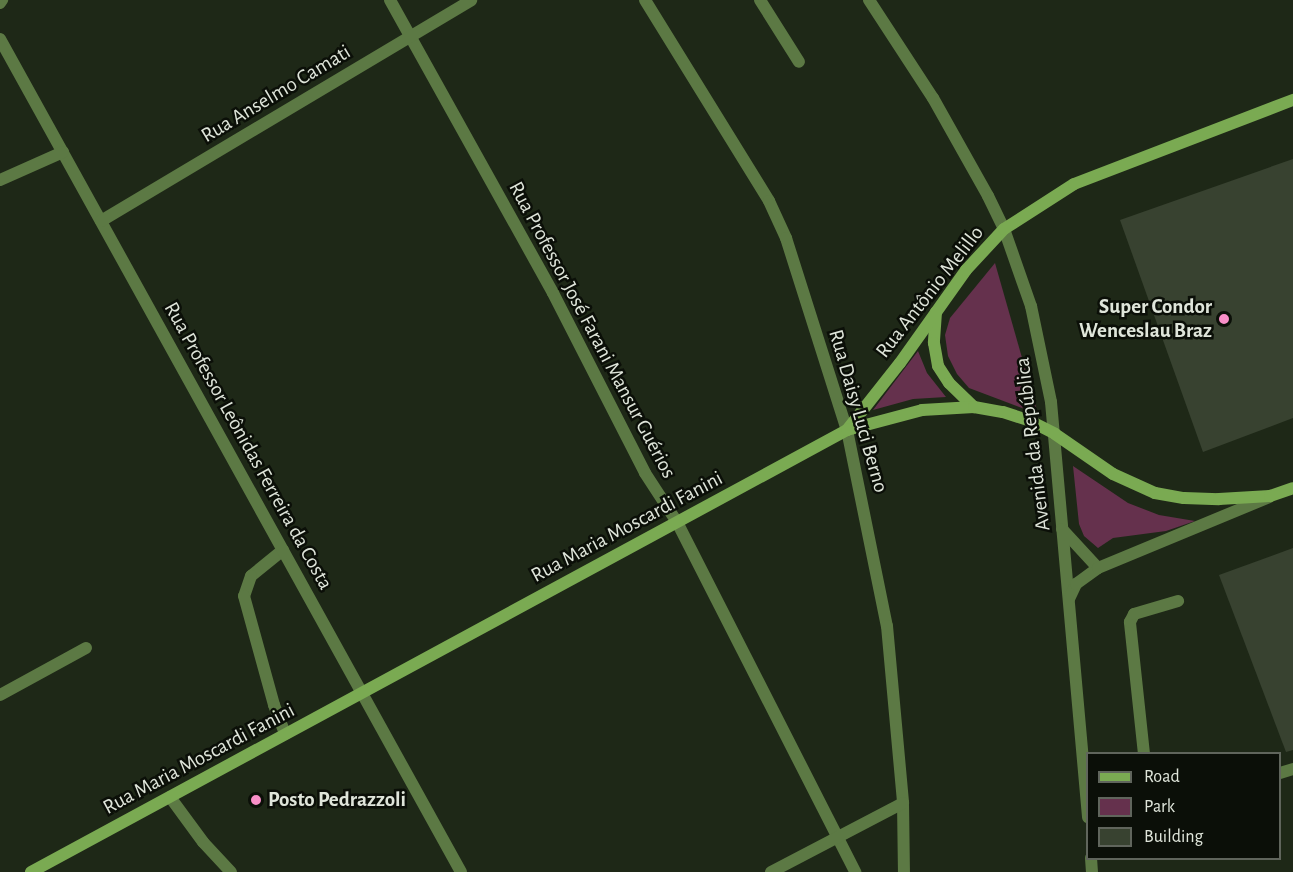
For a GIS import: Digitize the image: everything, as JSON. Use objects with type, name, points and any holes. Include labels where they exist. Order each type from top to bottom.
[{"type":"main road","name":"Rua Antônio Melillo","points":[[847,430],[966,270],[1005,229],[1041,203],[1084,180],[1293,100]]},
{"type":"main road","points":[[936,312],[934,343],[938,366],[950,383],[974,407]]},
{"type":"main road","name":"Rua Maria Moscardi Fanini","points":[[31,872],[847,430],[922,410],[974,407],[1003,412],[1055,434],[1113,474],[1155,493],[1184,498],[1219,499],[1270,496],[1293,488]]},
{"type":"street","name":"Rua Professor José Farani Mansur Guérios","points":[[390,0],[553,293],[645,473],[677,522],[855,872]]},
{"type":"street","name":"Rua Anselmo Camati","points":[[101,221],[471,0]]},
{"type":"street","name":"Rua Daisy Luci Berno","points":[[645,0],[769,201],[793,259],[847,430],[887,626],[903,803],[904,872]]},
{"type":"street","points":[[760,0],[800,62]]},
{"type":"street","name":"Avenida da República","points":[[869,0],[933,98],[1005,229],[1040,339],[1055,434],[1086,794]]},
{"type":"street","name":"Rua Professor Leônidas Ferreira da Costa","points":[[0,39],[461,872]]},
{"type":"street","points":[[0,180],[63,152]]},
{"type":"street","points":[[1069,600],[1076,584],[1098,568],[1270,496]]},
{"type":"street","points":[[1062,529],[1098,568]]},
{"type":"street","points":[[283,550],[251,576],[244,596],[274,705],[285,734]]},
{"type":"street","points":[[1144,752],[1130,622],[1134,614],[1178,601]]},
{"type":"street","points":[[0,696],[86,648]]},
{"type":"street","points":[[170,797],[202,842],[231,872]]},
{"type":"street","points":[[771,872],[903,803]]},
{"type":"green space","points":[[995,263],[1038,414],[969,388],[957,374],[948,356],[945,335],[950,318]]},
{"type":"green space","points":[[918,351],[927,373],[946,397],[913,399],[873,410]]},
{"type":"green space","points":[[1073,466],[1128,503],[1159,515],[1195,521],[1166,531],[1113,538],[1098,548],[1084,536],[1079,524]]},
{"type":"building","name":"Super Condor Wenceslau Braz","points":[[1293,159],[1293,418],[1203,452],[1120,220]]},
{"type":"building","points":[[1293,548],[1293,750],[1286,752],[1219,575]]},
{"type":"place","name":"Super Condor Wenceslau Braz","points":[[1224,319]]},
{"type":"place","name":"Posto Pedrazzoli","points":[[256,800]]}]
